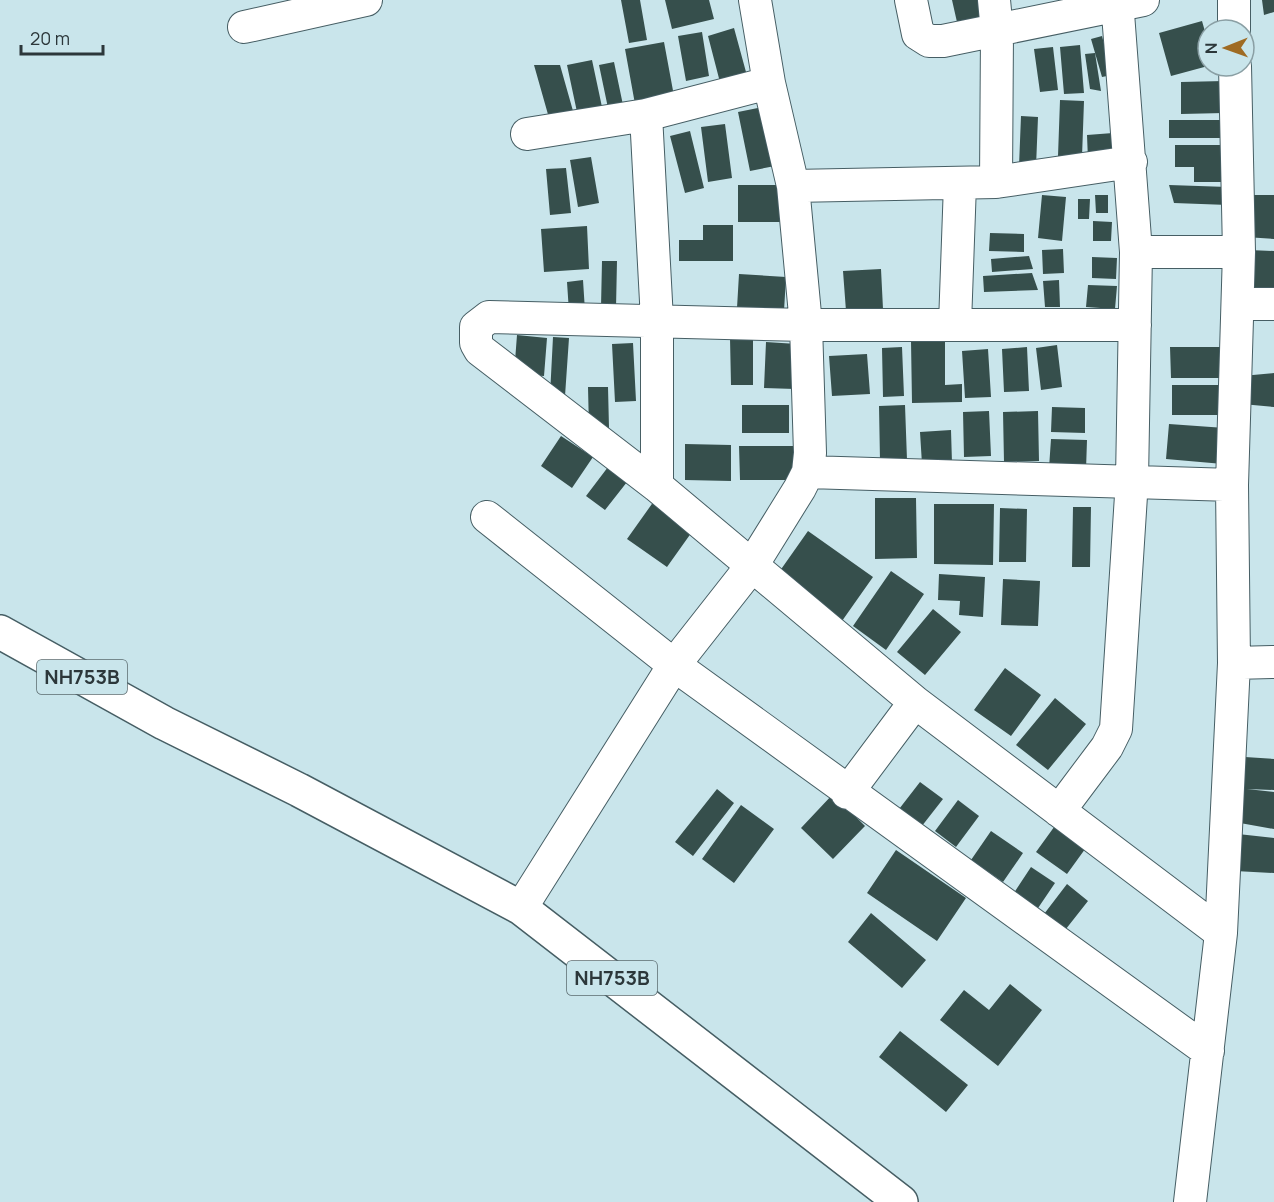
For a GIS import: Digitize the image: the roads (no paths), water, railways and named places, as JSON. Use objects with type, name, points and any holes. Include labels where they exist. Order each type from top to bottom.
[{"type":"highway","name":"NH753B","points":[[0,632],[164,723],[299,790],[521,908],[901,1202]]},
{"type":"street","points":[[244,27],[366,0]]},
{"type":"street","points":[[521,908],[674,665],[751,567],[808,472],[810,453],[806,325],[793,186],[769,83],[754,0]]},
{"type":"street","points":[[911,0],[918,34],[929,41],[943,41],[997,32],[1126,2],[1136,252],[1135,325],[1132,480],[1116,729],[1112,740],[1059,811]]},
{"type":"street","points":[[994,0],[997,32],[996,182]]},
{"type":"street","points":[[1234,0],[1234,18]]},
{"type":"street","points":[[1190,1202],[1221,933],[1234,663],[1232,485],[1239,252],[1235,78]]},
{"type":"street","points":[[527,134],[646,115],[769,83]]},
{"type":"street","points":[[646,115],[657,320],[657,486]]},
{"type":"street","points":[[793,186],[996,182],[1131,162]]},
{"type":"street","points":[[955,324],[960,184]]},
{"type":"street","points":[[1136,252],[1239,252]]},
{"type":"street","points":[[1238,304],[1274,304]]},
{"type":"street","points":[[1135,325],[806,325],[489,317],[476,327],[474,334],[480,350],[657,486],[915,702],[1221,933]]},
{"type":"street","points":[[808,472],[1132,480],[1232,485]]},
{"type":"street","points":[[487,517],[674,665],[848,793],[1208,1051]]},
{"type":"street","points":[[1234,663],[1274,662]]},
{"type":"street","points":[[848,793],[915,702]]}]
